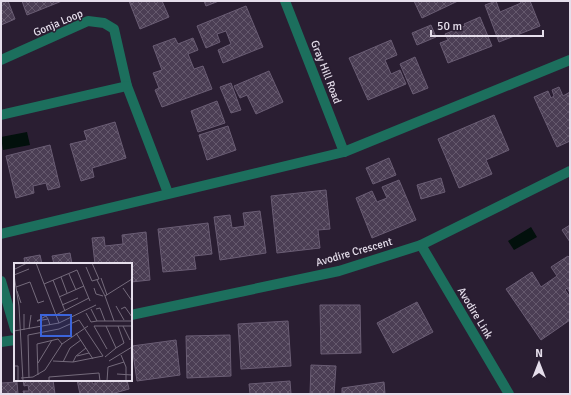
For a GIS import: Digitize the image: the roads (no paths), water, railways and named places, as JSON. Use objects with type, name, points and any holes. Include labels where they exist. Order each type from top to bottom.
[{"type":"street","name":"Gray Hill Road","points":[[285,1],[344,152]]},
{"type":"street","name":"Gonja Loop","points":[[1,60],[88,21],[104,23],[114,29],[127,86],[168,193]]},
{"type":"street","points":[[1,234],[344,152],[570,60]]},
{"type":"street","points":[[1,114],[127,86]]},
{"type":"street","name":"Avodire Crescent","points":[[132,315],[339,271],[421,244],[570,171]]},
{"type":"street","name":"Avodire Link","points":[[421,244],[509,394]]},
{"type":"street","points":[[1,281],[14,326]]},
{"type":"street","points":[[1,342],[14,340]]}]
